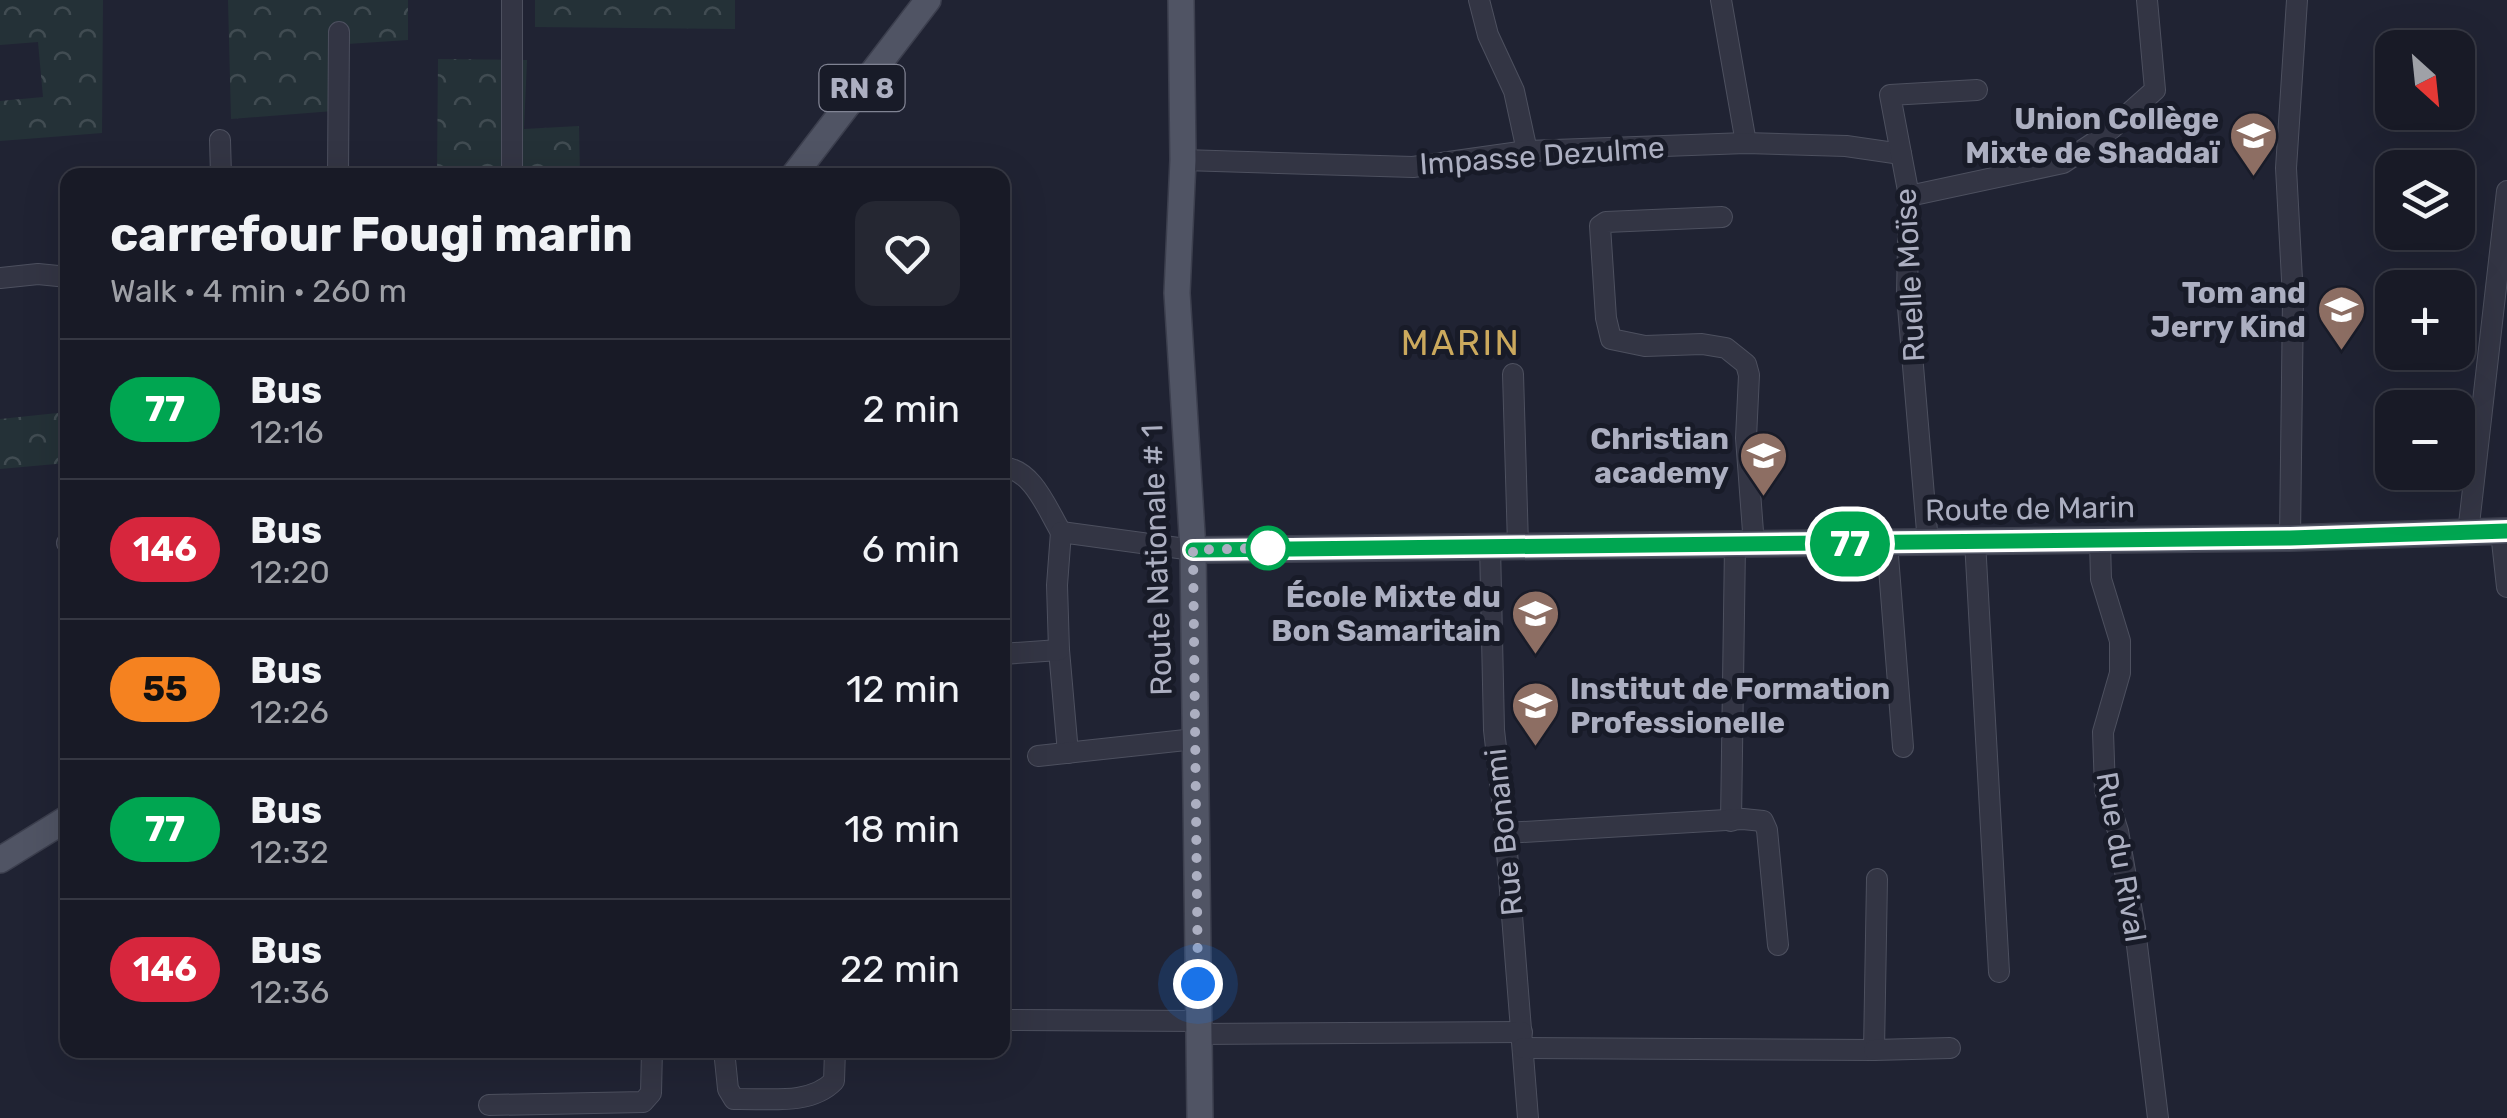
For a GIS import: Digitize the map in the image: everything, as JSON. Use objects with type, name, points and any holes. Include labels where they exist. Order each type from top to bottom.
[{"type":"main road","name":"RN 8","points":[[799,168],[928,0]]},
{"type":"main road","name":"Route Nationale # 1","points":[[1181,0],[1182,160],[1177,293],[1193,550],[1200,1118]]},
{"type":"main road","name":"Route de Marin","points":[[1193,550],[2290,538],[2504,531]]},
{"type":"main road","points":[[0,860],[60,823]]},
{"type":"street","points":[[512,0],[512,168]]},
{"type":"street","points":[[1479,0],[1488,35],[1514,91],[1527,152]]},
{"type":"street","points":[[1721,0],[1746,143]]},
{"type":"street","points":[[1909,196],[2063,164],[2101,138],[2154,90],[2147,0]]},
{"type":"street","points":[[2290,538],[2293,298],[2286,168],[2297,0]]},
{"type":"street","points":[[338,168],[340,32]]},
{"type":"street","name":"Ruelle Moïse","points":[[1928,543],[1907,295],[1909,196],[1890,95],[1977,90]]},
{"type":"street","points":[[220,140],[221,168]]},
{"type":"street","name":"Impasse Dezulme","points":[[1182,160],[1413,167],[1527,152],[1746,143],[1846,146],[1901,154]]},
{"type":"street","points":[[2468,532],[2507,191]]},
{"type":"street","points":[[1722,217],[1606,222],[1600,226],[1611,339],[1645,346],[1702,344],[1726,348],[1746,364],[1749,375],[1731,821]]},
{"type":"street","points":[[0,278],[60,276]]},
{"type":"street","points":[[1512,374],[1518,545]]},
{"type":"street","points":[[1010,470],[1032,483],[1062,532],[1057,585],[1058,650],[1068,753]]},
{"type":"street","points":[[2504,531],[2507,587]]},
{"type":"street","points":[[1062,532],[1193,550]]},
{"type":"street","name":"Rue du Rival","points":[[2100,540],[2102,579],[2120,641],[2120,673],[2103,732],[2105,790],[2118,831],[2135,928],[2158,1118]]},
{"type":"street","points":[[1975,542],[1999,972]]},
{"type":"street","points":[[1887,543],[1903,748]]},
{"type":"street","name":"Rue Bonami","points":[[1490,545],[1494,730],[1528,1118]]},
{"type":"street","points":[[1010,653],[1058,650]]},
{"type":"street","points":[[1038,756],[1195,740]]},
{"type":"street","points":[[1506,833],[1762,820],[1767,830],[1778,945]]},
{"type":"street","points":[[1874,1050],[1877,880]]},
{"type":"street","points":[[1010,1020],[1523,1040],[1874,1050],[1950,1048]]},
{"type":"street","points":[[489,1105],[643,1102],[651,1093],[652,1058]]},
{"type":"street","points":[[725,1058],[728,1089],[734,1099],[798,1098],[828,1087],[834,1081],[835,1058]]},
{"type":"green space","points":[[0,0],[103,0],[102,133],[0,141],[0,101],[43,97],[38,42],[0,45]]},
{"type":"green space","points":[[228,0],[408,0],[408,40],[347,44],[346,110],[231,119]]},
{"type":"green space","points":[[535,0],[735,0],[735,29],[535,27]]},
{"type":"green space","points":[[438,59],[527,60],[524,129],[579,126],[580,168],[437,168]]},
{"type":"green space","points":[[60,413],[60,464],[0,469],[0,419]]},
{"type":"bus line","name":"77","points":[[1193,550],[2290,538],[2507,531]]},
{"type":"place","name":"Union Collège Mixte de Shaddaï","points":[[2254,178]]},
{"type":"place","name":"Tom and Jerry Kind","points":[[2341,352]]},
{"type":"place","name":"Christian academy","points":[[1764,498]]},
{"type":"place","name":"École Mixte du Bon Samaritain","points":[[1536,656]]},
{"type":"place","name":"Institut de Formation Professionelle","points":[[1535,748]]},
{"type":"district","name":"MARIN","points":[[1461,343]]},
{"type":"route","points":[[1198,984],[1193,550],[1268,548]]}]
